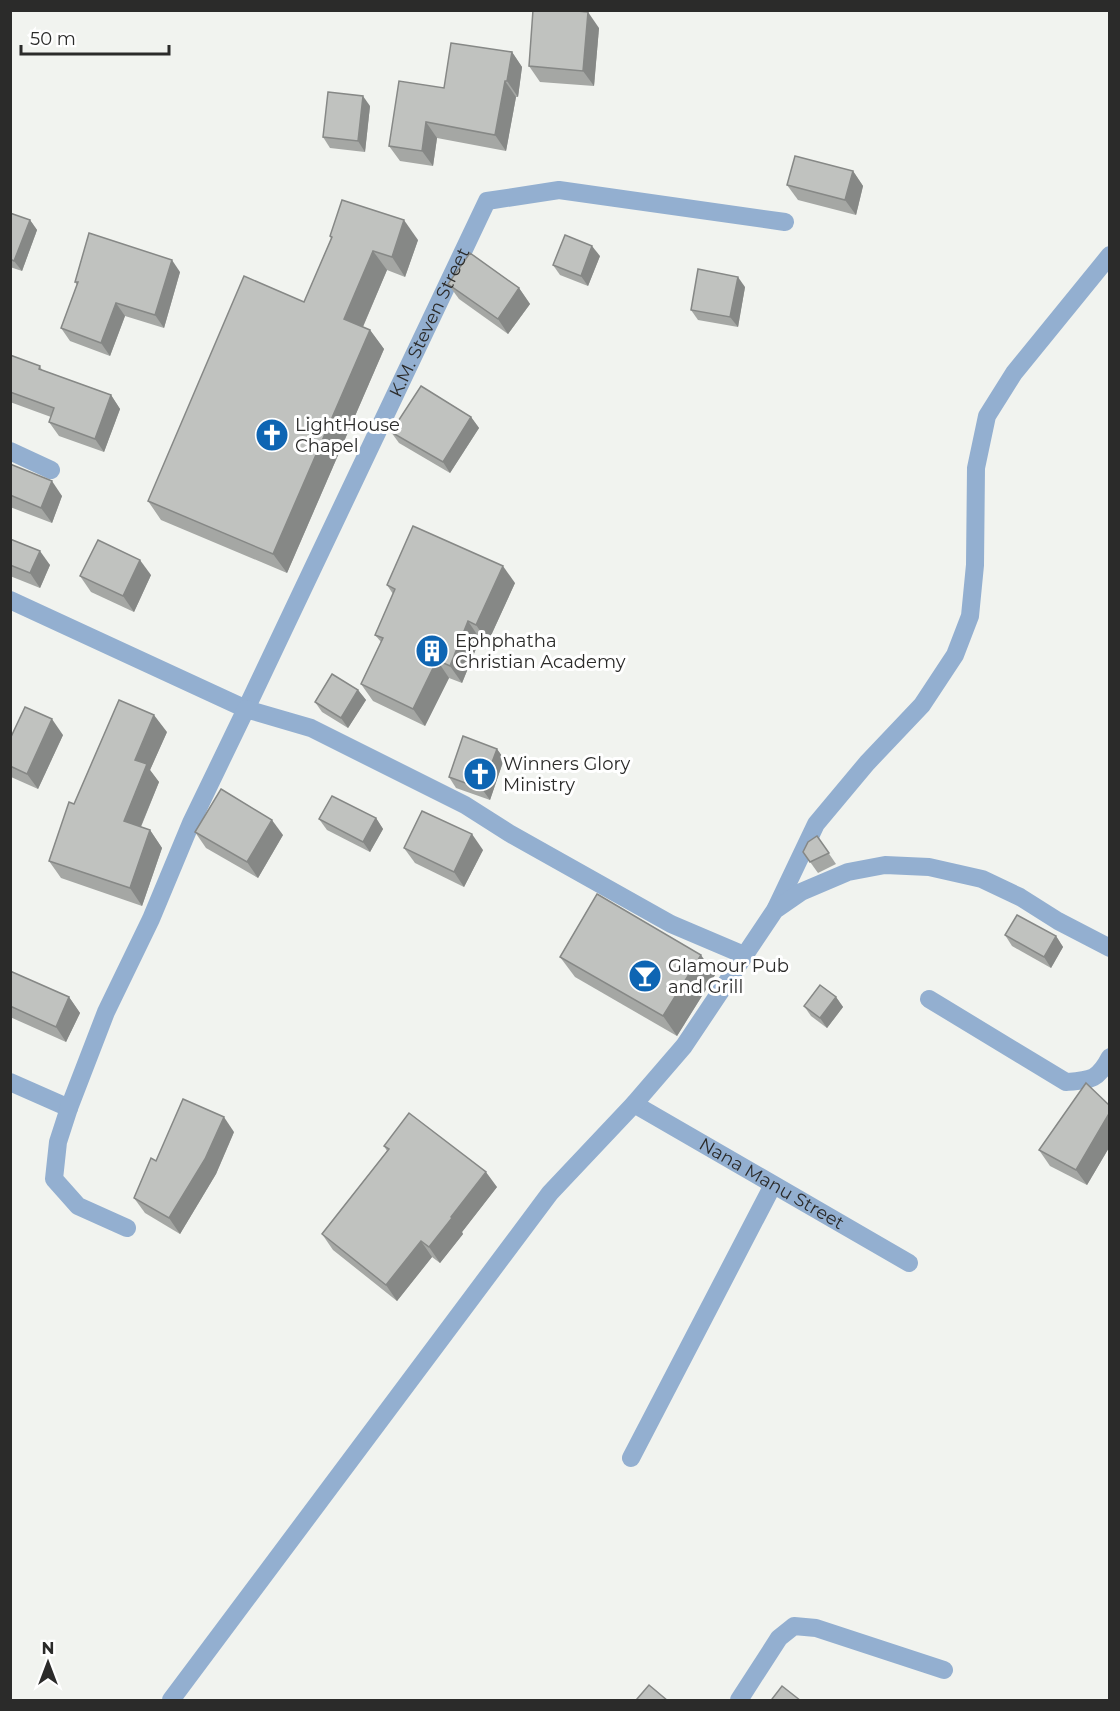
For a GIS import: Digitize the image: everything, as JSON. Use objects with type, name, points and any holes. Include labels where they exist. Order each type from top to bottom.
[{"type":"street","name":"K.M. Steven Street","points":[[246,709],[487,201],[560,190],[785,222]]},
{"type":"street","points":[[171,1701],[550,1193],[634,1104],[684,1046],[775,910],[816,824],[867,763],[922,705],[955,655],[970,616],[975,564],[976,468],[987,416],[1014,373],[1110,255]]},
{"type":"street","points":[[10,451],[51,470]]},
{"type":"street","points":[[10,600],[246,709],[311,728],[465,805],[670,924],[744,955]]},
{"type":"street","points":[[127,1228],[78,1206],[54,1179],[58,1142],[106,1012],[151,919],[191,823],[246,709]]},
{"type":"street","points":[[775,910],[801,892],[848,872],[885,865],[929,867],[982,879],[1020,897],[1058,921],[1110,948]]},
{"type":"street","points":[[929,999],[1066,1082],[1088,1081],[1101,1073],[1110,1057]]},
{"type":"street","points":[[10,1082],[69,1108]]},
{"type":"street","name":"Nana Manu Street","points":[[634,1104],[909,1263]]},
{"type":"street","points":[[631,1458],[773,1185]]},
{"type":"street","points":[[739,1701],[779,1638],[794,1626],[816,1628],[944,1670]]},
{"type":"building","points":[[533,10],[588,12],[583,71],[529,66]]},
{"type":"building","points":[[451,43],[512,52],[495,135],[426,122],[422,151],[389,146],[399,81],[444,88]]},
{"type":"building","points":[[328,92],[363,96],[358,141],[323,137]]},
{"type":"building","points":[[795,156],[853,171],[845,200],[787,185]]},
{"type":"building","name":"LightHouse Chapel","points":[[342,200],[404,220],[392,257],[373,251],[344,319],[370,330],[273,554],[148,501],[244,276],[304,302],[332,237],[330,236]]},
{"type":"building","points":[[10,213],[30,220],[14,261],[10,259]]},
{"type":"building","points":[[89,233],[172,260],[155,315],[116,303],[101,343],[61,328],[78,282],[75,282]]},
{"type":"building","points":[[565,235],[592,246],[581,276],[553,265]]},
{"type":"building","points":[[470,253],[519,288],[498,319],[448,284]]},
{"type":"building","points":[[698,269],[738,277],[730,317],[691,310]]},
{"type":"building","points":[[10,355],[40,366],[39,369],[111,395],[95,439],[49,422],[54,408],[10,392]]},
{"type":"building","points":[[421,386],[471,417],[443,462],[391,432]]},
{"type":"building","points":[[10,464],[52,481],[41,508],[10,495]]},
{"type":"building","points":[[413,526],[503,566],[476,625],[468,621],[450,666],[437,660],[413,709],[361,684],[383,638],[375,635],[395,589],[387,585]]},
{"type":"building","points":[[10,539],[40,551],[30,573],[10,565]]},
{"type":"building","points":[[98,540],[140,560],[123,596],[80,576]]},
{"type":"building","points":[[332,674],[358,690],[341,718],[315,702]]},
{"type":"building","points":[[119,700],[154,715],[135,760],[147,764],[124,821],[150,830],[130,888],[49,861],[69,802],[74,804]]},
{"type":"building","points":[[25,707],[52,719],[27,774],[10,766],[10,739]]},
{"type":"building","points":[[463,736],[497,749],[482,789],[449,777]]},
{"type":"building","points":[[221,789],[272,820],[247,862],[195,832]]},
{"type":"building","points":[[332,796],[376,818],[363,842],[319,819]]},
{"type":"building","points":[[422,811],[472,834],[454,872],[404,848]]},
{"type":"building","points":[[817,836],[829,853],[810,862],[803,852],[808,842]]},
{"type":"building","name":"Glamour Pub and Grill","points":[[597,894],[701,955],[663,1016],[560,957]]},
{"type":"building","points":[[1017,915],[1056,936],[1044,957],[1005,935]]},
{"type":"building","points":[[10,971],[69,997],[56,1027],[10,1006]]},
{"type":"building","points":[[820,985],[836,997],[820,1018],[804,1006]]},
{"type":"building","points":[[1086,1083],[1110,1106],[1110,1112],[1076,1170],[1039,1150]]},
{"type":"building","points":[[183,1099],[224,1117],[205,1159],[169,1218],[134,1198],[151,1158],[156,1161]]},
{"type":"building","points":[[409,1113],[486,1172],[429,1247],[421,1241],[386,1285],[322,1234],[389,1149],[384,1146]]},
{"type":"building","points":[[649,1685],[668,1701],[639,1701],[637,1699]]},
{"type":"building","points":[[782,1686],[801,1701],[773,1701],[772,1699]]},
{"type":"place","name":"LightHouse Chapel","points":[[272,435]]},
{"type":"place","name":"Ephphatha Christian Academy","points":[[432,651]]},
{"type":"place","name":"Winners Glory Ministry","points":[[480,774]]},
{"type":"place","name":"Glamour Pub and Grill","points":[[645,976]]}]
